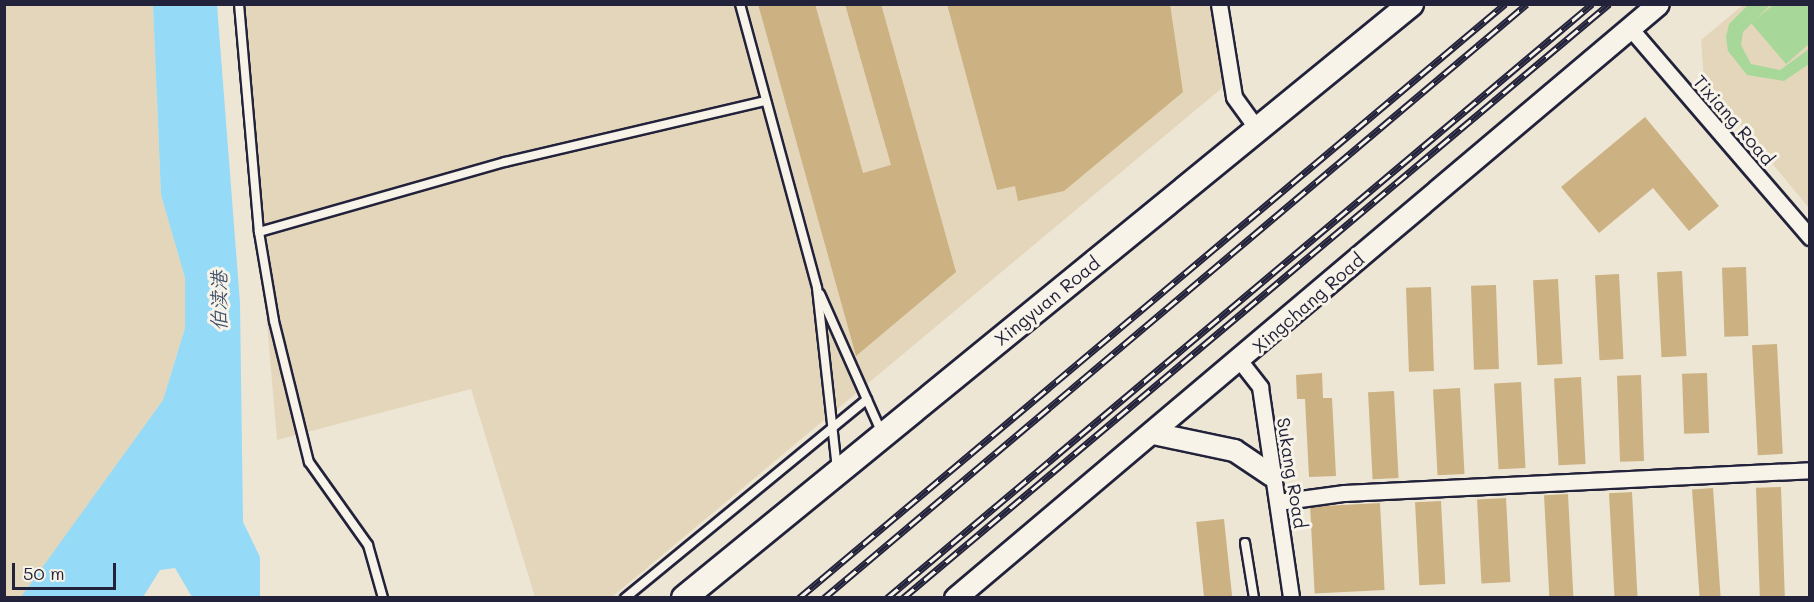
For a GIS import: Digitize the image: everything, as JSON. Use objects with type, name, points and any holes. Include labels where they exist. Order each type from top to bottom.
[{"type":"main road","name":"Xingyuan Road","points":[[684,597],[1411,4]]},
{"type":"main road","name":"Xingchang Road","points":[[955,597],[1240,361],[1658,4]]},
{"type":"main road","points":[[1153,433],[1234,450],[1271,475]]},
{"type":"street","points":[[1219,4],[1234,97],[1257,129]]},
{"type":"street","name":"Tixiang Road","points":[[1630,28],[1809,237]]},
{"type":"street","name":"Sukang Road","points":[[1240,361],[1260,387],[1271,475],[1278,502],[1291,597]]},
{"type":"street","points":[[1278,502],[1344,493],[1809,470]]},
{"type":"lane","points":[[239,4],[259,232],[274,321],[309,462],[368,545],[383,597]]},
{"type":"lane","points":[[740,4],[817,288],[883,435]]},
{"type":"lane","points":[[259,232],[506,162],[766,101]]},
{"type":"lane","points":[[817,288],[837,473]]},
{"type":"lane","points":[[625,597],[867,399]]},
{"type":"lane","points":[[1245,543],[1254,597]]},
{"type":"shaded area","points":[[4,5],[153,5],[161,195],[185,278],[185,328],[163,400],[21,598],[4,597]]},
{"type":"shaded area","points":[[240,5],[1214,5],[1228,83],[612,597],[535,597],[471,389],[277,440]]},
{"type":"shaded area","points":[[1743,5],[1809,5],[1809,208],[1704,81],[1701,40]]},
{"type":"green space","points":[[1748,5],[1770,5],[1743,32],[1741,45],[1751,64],[1780,70],[1809,49],[1809,64],[1784,81],[1747,75],[1728,51],[1726,37],[1729,24]]},
{"type":"green space","points":[[1773,5],[1809,5],[1809,44],[1786,64],[1751,23]]},
{"type":"water","name":"伯渎港","points":[[153,5],[217,5],[240,303],[243,522],[260,557],[260,597],[192,597],[175,568],[160,570],[143,597],[21,597],[163,400],[185,328],[185,278],[161,195]]},
{"type":"building","points":[[758,4],[815,4],[863,173],[891,165],[845,4],[881,4],[956,272],[856,356]]},
{"type":"building","points":[[947,4],[1170,4],[1183,92],[1064,191],[1018,201],[1015,186],[997,190]]},
{"type":"building","points":[[1645,117],[1719,206],[1689,231],[1653,188],[1599,233],[1561,187]]},
{"type":"building","points":[[1746,267],[1748,336],[1724,337],[1722,268]]},
{"type":"building","points":[[1682,271],[1686,356],[1661,357],[1657,272]]},
{"type":"building","points":[[1619,274],[1623,359],[1599,360],[1595,275]]},
{"type":"building","points":[[1558,279],[1562,364],[1537,365],[1533,280]]},
{"type":"building","points":[[1496,285],[1499,369],[1474,370],[1471,286]]},
{"type":"building","points":[[1431,287],[1434,371],[1409,372],[1406,288]]},
{"type":"building","points":[[1777,344],[1783,454],[1758,455],[1752,345]]},
{"type":"building","points":[[1322,373],[1323,398],[1332,398],[1336,476],[1309,477],[1305,399],[1297,399],[1296,375]]},
{"type":"building","points":[[1707,373],[1709,433],[1684,434],[1682,374]]},
{"type":"building","points":[[1641,375],[1644,461],[1620,462],[1617,376]]},
{"type":"building","points":[[1581,377],[1586,464],[1559,465],[1554,378]]},
{"type":"building","points":[[1521,382],[1526,468],[1499,469],[1494,383]]},
{"type":"building","points":[[1460,388],[1465,474],[1438,475],[1433,389]]},
{"type":"building","points":[[1394,391],[1399,478],[1373,479],[1368,392]]},
{"type":"building","points":[[1781,487],[1785,597],[1760,598],[1756,488]]},
{"type":"building","points":[[1713,488],[1721,597],[1700,598],[1692,489]]},
{"type":"building","points":[[1632,492],[1637,597],[1615,598],[1609,493]]},
{"type":"building","points":[[1568,494],[1573,597],[1549,598],[1544,495]]},
{"type":"building","points":[[1506,498],[1510,582],[1481,583],[1477,500]]},
{"type":"building","points":[[1441,501],[1445,584],[1419,585],[1415,502]]},
{"type":"building","points":[[1380,503],[1385,590],[1315,594],[1310,507]]},
{"type":"building","points":[[1224,519],[1232,597],[1204,598],[1196,522]]},
{"type":"railway","points":[[799,598],[1505,4]]},
{"type":"railway","points":[[824,598],[1527,4]]},
{"type":"railway","points":[[887,598],[1592,4]]},
{"type":"railway","points":[[903,598],[1609,4]]}]
